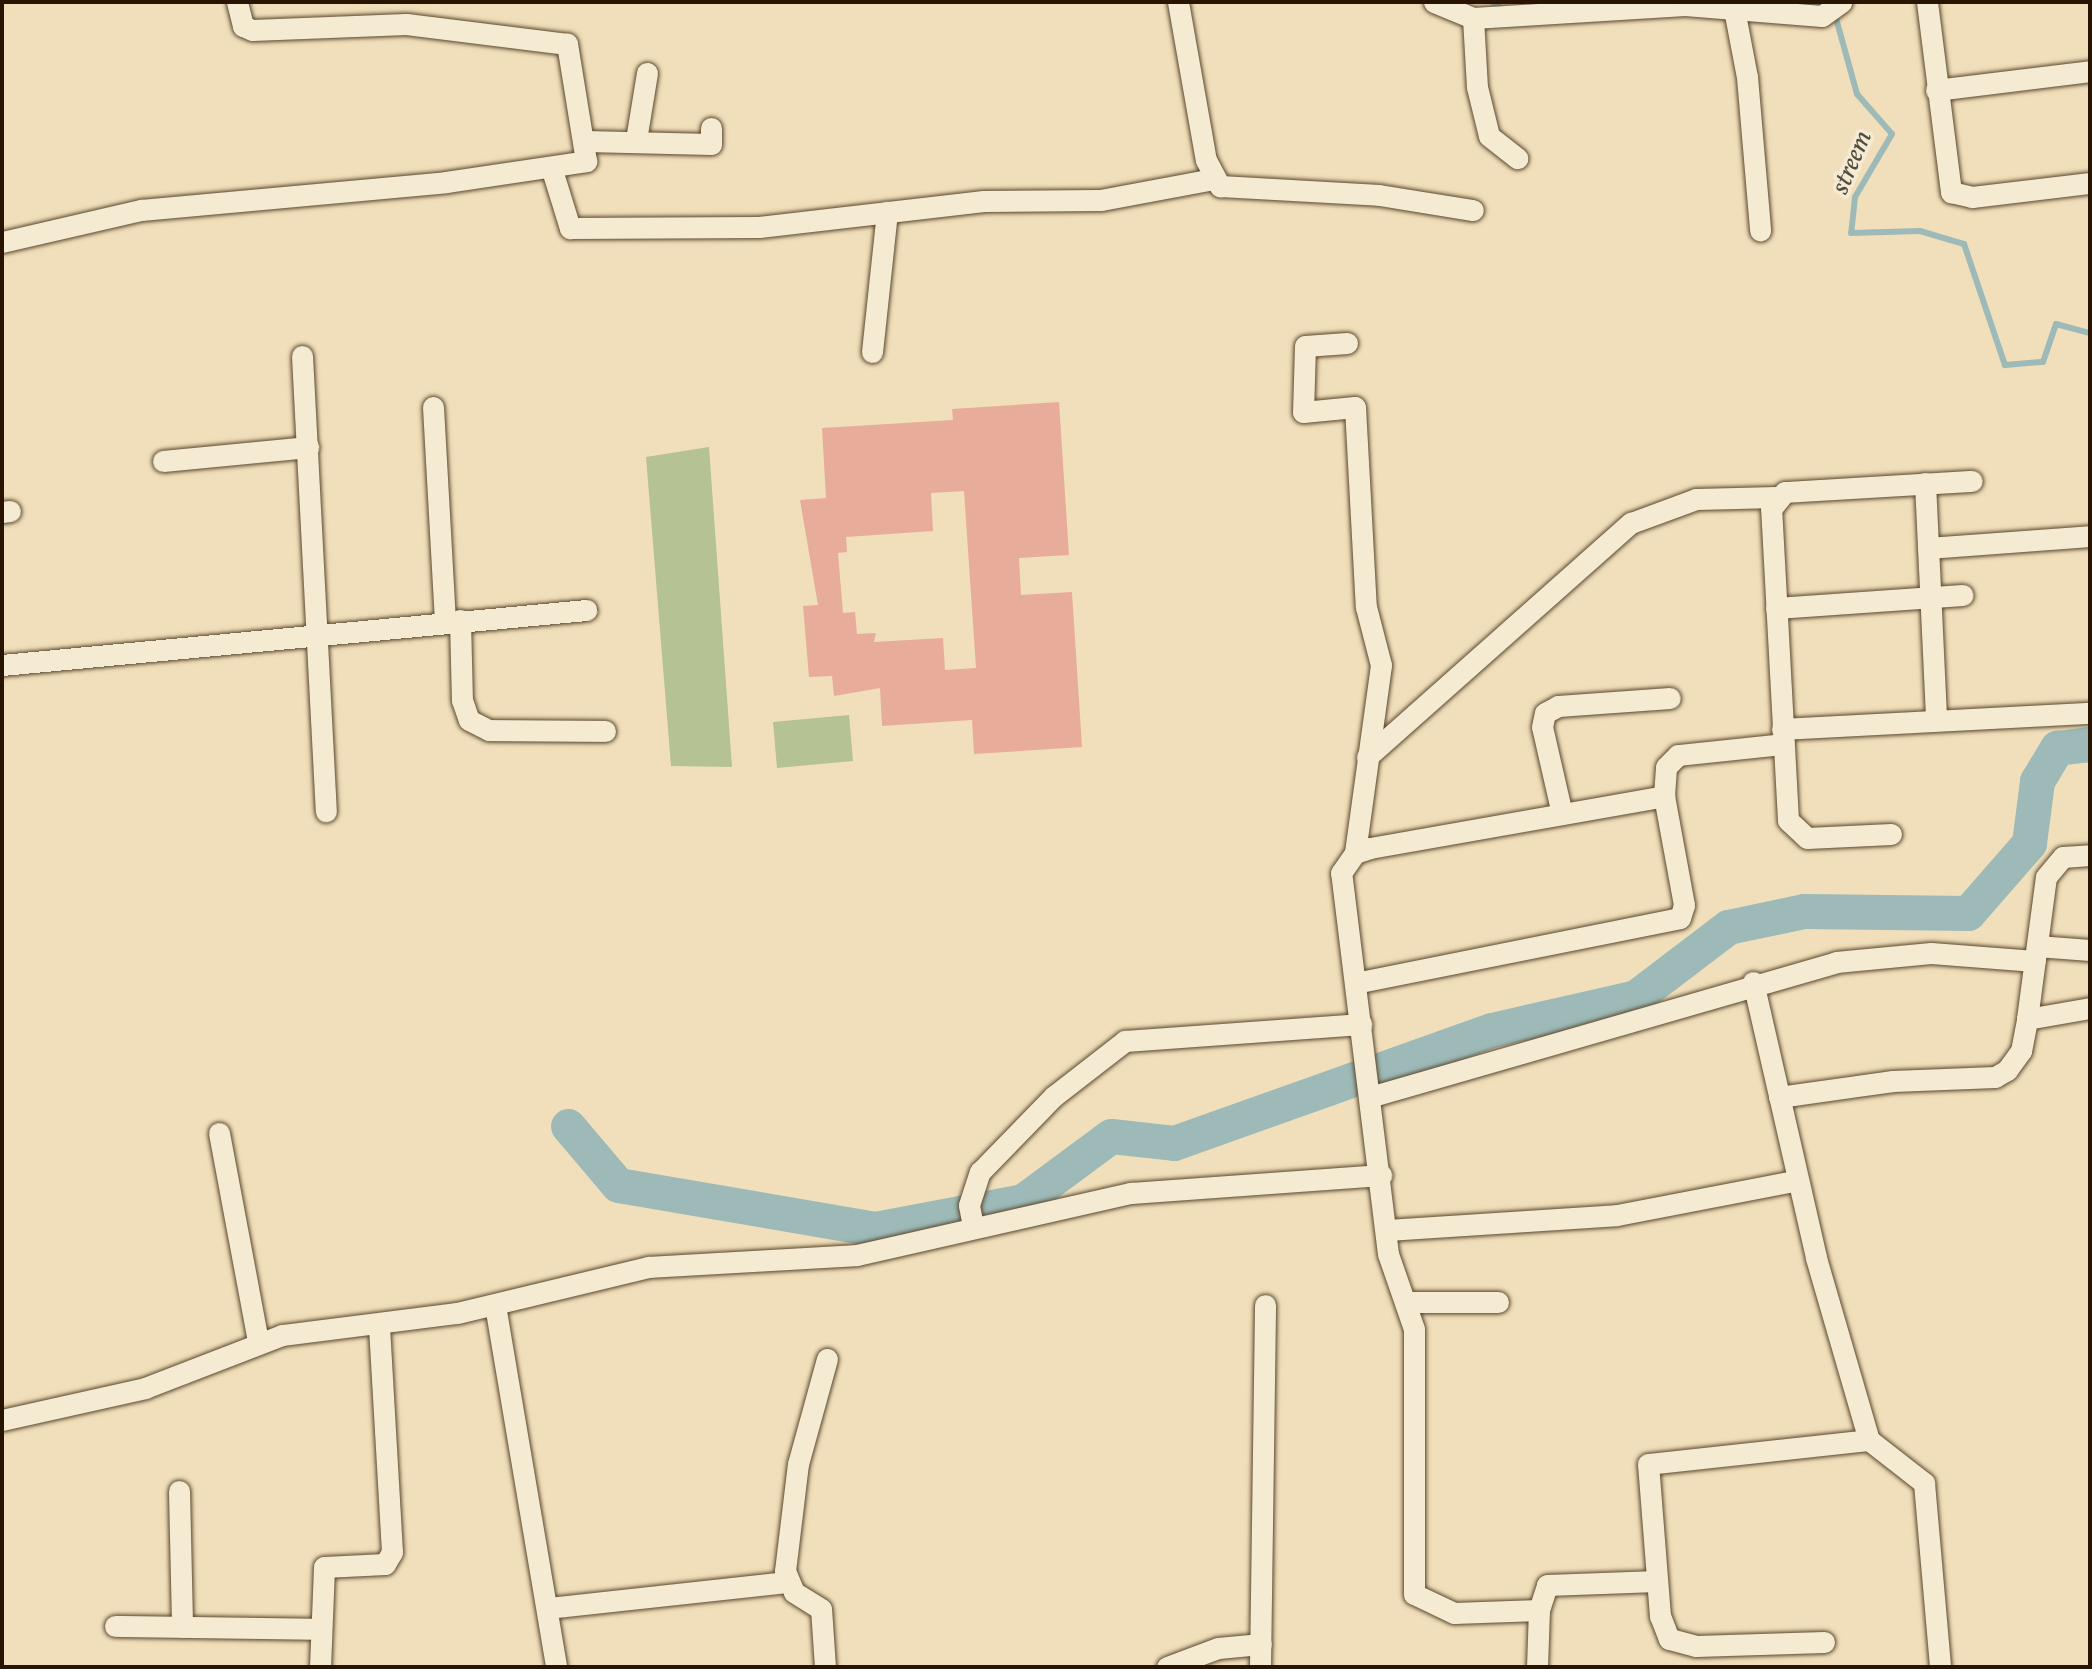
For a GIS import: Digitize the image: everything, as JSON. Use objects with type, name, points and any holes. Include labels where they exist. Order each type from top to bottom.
[{"type":"street","points":[[2,242],[141,210],[552,170],[586,161],[585,141],[569,86],[567,44],[406,23],[252,30],[243,26],[237,2]]},
{"type":"street","points":[[1178,2],[1213,179]]},
{"type":"street","points":[[1434,2],[1473,18],[1580,7],[1834,8]]},
{"type":"street","points":[[1927,2],[1951,192],[1972,197],[2090,183]]},
{"type":"street","points":[[1734,9],[1748,77],[1760,230]]},
{"type":"street","points":[[1473,18],[1477,87],[1489,136],[1517,158]]},
{"type":"street","points":[[1936,90],[2090,71]]},
{"type":"street","points":[[636,141],[647,73]]},
{"type":"street","points":[[585,141],[711,144],[712,128]]},
{"type":"street","points":[[552,170],[570,228],[759,227],[887,212],[1101,200],[1213,179],[1232,190],[1378,195],[1473,210]]},
{"type":"street","points":[[872,352],[887,212]]},
{"type":"street","points":[[1347,343],[1305,346],[1303,412],[1355,407],[1366,607],[1381,665],[1354,853],[1341,873],[1373,1092],[1390,1267],[1406,1301],[1415,1350],[1414,1594],[1454,1613],[1539,1609]]},
{"type":"street","points":[[302,356],[319,632],[326,811]]},
{"type":"street","points":[[433,407],[462,700],[469,720],[489,730],[605,731]]},
{"type":"street","points":[[163,461],[308,447]]},
{"type":"street","points":[[1367,757],[1631,523],[1696,499],[1776,497],[1802,490],[1972,481]]},
{"type":"street","points":[[1925,483],[1936,718]]},
{"type":"street","points":[[1776,497],[1771,509],[1782,737],[1794,831],[1824,839],[1891,834]]},
{"type":"street","points":[[1928,548],[2090,536]]},
{"type":"street","points":[[1776,608],[1963,595]]},
{"type":"street","points":[[2,665],[319,632],[586,610]]},
{"type":"street","points":[[1562,814],[1542,727],[1545,713],[1558,706],[1670,698]]},
{"type":"street","points":[[1355,983],[1681,918],[1684,905],[1664,796],[1666,767],[1678,755],[1782,737],[1936,718],[2090,713]]},
{"type":"street","points":[[1354,853],[1664,796]]},
{"type":"street","points":[[1779,1097],[1893,1081],[1995,1076],[2021,1051],[2050,867],[2063,857],[2090,855]]},
{"type":"street","points":[[1373,1092],[1753,982],[1902,954],[2036,954],[2090,950]]},
{"type":"street","points":[[1753,982],[1798,1180],[1869,1440],[1924,1483],[1940,1667]]},
{"type":"street","points":[[2027,1019],[2090,1009]]},
{"type":"street","points":[[971,1216],[980,1172],[1054,1096],[1125,1041],[1361,1024]]},
{"type":"street","points":[[219,1133],[258,1342]]},
{"type":"street","points":[[2,1420],[145,1388],[258,1342],[495,1305],[649,1267],[857,1255],[971,1216],[1131,1194],[1381,1175]]},
{"type":"street","points":[[1386,1230],[1617,1215],[1798,1180]]},
{"type":"street","points":[[1406,1301],[1498,1302]]},
{"type":"street","points":[[495,1305],[527,1524],[548,1608],[555,1667]]},
{"type":"street","points":[[1260,1667],[1265,1305]]},
{"type":"street","points":[[320,1667],[324,1567],[385,1564],[391,1557],[379,1324]]},
{"type":"street","points":[[786,1582],[797,1464],[827,1359]]},
{"type":"street","points":[[1824,1642],[1680,1644],[1664,1632],[1657,1581],[1648,1464],[1869,1440]]},
{"type":"street","points":[[179,1491],[182,1627]]},
{"type":"street","points":[[1537,1667],[1539,1609],[1547,1585],[1657,1581]]},
{"type":"street","points":[[548,1608],[786,1582],[821,1609],[825,1667]]},
{"type":"street","points":[[115,1626],[320,1629]]},
{"type":"street","points":[[1167,1667],[1218,1648],[1261,1644]]},
{"type":"green space","points":[[709,447],[732,767],[671,766],[646,457]]},
{"type":"green space","points":[[849,715],[853,761],[777,768],[773,722]]},
{"type":"building","points":[[1059,402],[1069,555],[1019,558],[1021,595],[1072,592],[1082,747],[974,754],[972,720],[882,726],[880,688],[834,696],[832,676],[809,677],[803,606],[818,605],[800,500],[826,498],[822,428],[953,420],[952,409]],"holes":[[[964,491],[976,668],[945,670],[943,638],[874,642],[876,633],[857,634],[855,612],[843,613],[838,553],[847,552],[846,537],[933,531],[931,493]]]},
{"type":"waterway","name":"streem","points":[[1492,2],[1505,11]]},
{"type":"waterway","name":"streem","points":[[1798,2],[1817,6]]},
{"type":"waterway","name":"streem","points":[[1834,11],[1857,94],[1892,134],[1855,197],[1851,233],[1920,231],[1964,244],[2005,365],[2043,362],[2056,324],[2090,333]]},
{"type":"waterway","points":[[568,1126],[618,1185],[875,1229],[1023,1201],[1111,1136],[1174,1143],[1492,1030],[1636,997],[1728,927],[1804,911],[1968,913],[2029,843],[2037,781],[2057,748],[2090,744]]}]
